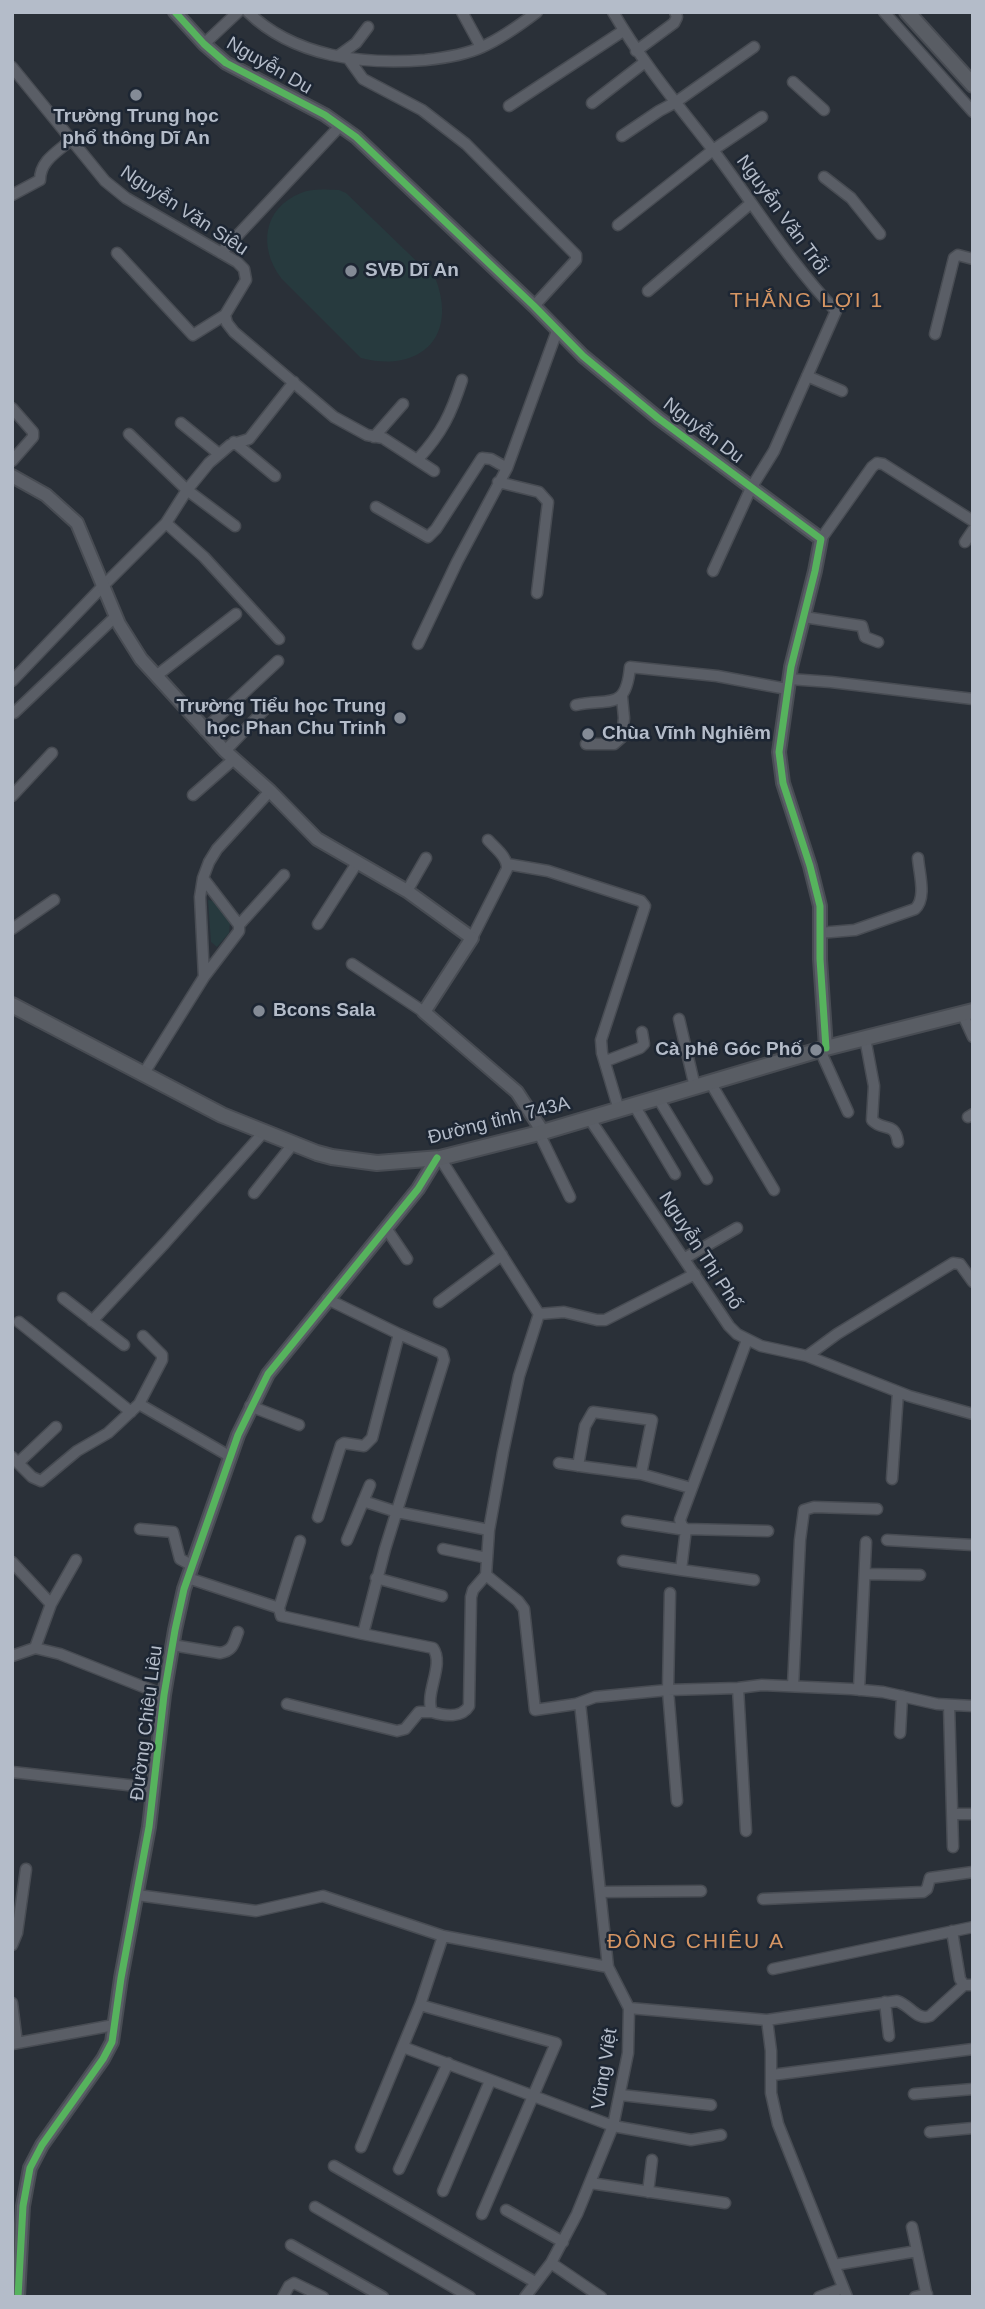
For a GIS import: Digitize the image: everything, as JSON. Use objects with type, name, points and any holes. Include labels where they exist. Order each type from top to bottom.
[{"type":"main road","points":[[907,12],[973,85]]},
{"type":"main road","name":"Đường tỉnh 743A","points":[[12,1005],[222,1115],[263,1133],[317,1153],[377,1163],[438,1158],[541,1132],[823,1049],[967,1012]]},
{"type":"street","name":"Nguyễn Du","points":[[175,12],[204,44],[226,63],[325,115],[356,137],[583,356],[658,418],[821,539]]},
{"type":"street","points":[[204,44],[238,12]]},
{"type":"street","points":[[248,12],[284,38],[343,57],[380,62],[446,57],[481,47],[537,12]]},
{"type":"street","points":[[462,12],[481,47]]},
{"type":"street","name":"Nguyễn Văn Trỗi","points":[[613,12],[636,51],[713,150],[750,204],[817,292],[836,311],[774,451],[751,488],[712,571]]},
{"type":"street","points":[[636,51],[674,23],[677,17],[675,12]]},
{"type":"street","points":[[884,12],[973,112]]},
{"type":"street","points":[[343,57],[368,27]]},
{"type":"street","points":[[509,106],[624,31]]},
{"type":"street","points":[[622,136],[754,47]]},
{"type":"street","points":[[343,57],[363,79],[422,110],[466,144],[576,255],[576,260],[534,306]]},
{"type":"street","points":[[592,103],[645,62]]},
{"type":"street","name":"Nguyễn Văn Siêu","points":[[12,67],[105,181],[126,198],[237,262],[244,269],[246,280],[225,315]]},
{"type":"street","points":[[793,82],[824,110]]},
{"type":"street","points":[[618,225],[713,150],[762,117]]},
{"type":"street","points":[[221,253],[340,126]]},
{"type":"street","points":[[12,195],[40,180],[40,170],[46,160],[71,140]]},
{"type":"street","points":[[824,177],[851,198],[880,234]]},
{"type":"street","points":[[648,291],[750,204]]},
{"type":"street","points":[[117,253],[193,335],[225,315],[234,332],[334,417],[374,437],[383,438],[434,471]]},
{"type":"street","points":[[935,334],[954,258],[958,255],[973,259]]},
{"type":"street","points":[[418,644],[507,468],[557,331]]},
{"type":"street","points":[[807,376],[842,391]]},
{"type":"street","points":[[418,459],[449,420],[462,380]]},
{"type":"street","points":[[12,681],[166,523],[187,490],[219,454],[234,442],[249,439],[294,382]]},
{"type":"street","points":[[374,437],[403,404]]},
{"type":"street","points":[[12,408],[33,432],[33,437],[12,461]]},
{"type":"street","points":[[181,424],[219,454]]},
{"type":"street","points":[[129,434],[187,490],[235,526]]},
{"type":"street","points":[[234,442],[275,476]]},
{"type":"street","points":[[376,507],[428,537],[436,529],[475,464],[482,458],[491,458],[507,468]]},
{"type":"street","points":[[848,1112],[823,1049],[820,906],[783,783],[779,751],[788,684],[821,539],[872,467],[877,463],[883,464],[973,521]]},
{"type":"street","points":[[12,477],[46,495],[77,523],[115,617],[141,659],[204,730],[317,839],[407,891],[472,938]]},
{"type":"street","points":[[498,482],[539,492],[548,502],[537,593]]},
{"type":"street","points":[[166,523],[204,557],[279,639]]},
{"type":"street","points":[[965,542],[973,530]]},
{"type":"street","points":[[156,676],[236,614]]},
{"type":"street","points":[[15,713],[115,617]]},
{"type":"street","points":[[804,617],[862,626],[865,637],[878,642]]},
{"type":"street","points":[[204,730],[278,661]]},
{"type":"street","points":[[586,744],[614,744],[622,737],[622,697],[629,685],[630,667],[788,684],[831,682],[973,699]]},
{"type":"street","points":[[576,705],[613,701],[622,697]]},
{"type":"street","points":[[194,795],[230,755],[266,708]]},
{"type":"street","points":[[12,796],[52,753]]},
{"type":"street","points":[[204,977],[200,897],[203,878],[217,849],[270,791]]},
{"type":"street","points":[[488,840],[507,864],[548,871],[641,901],[645,906],[601,1040],[602,1053],[619,1110]]},
{"type":"street","points":[[407,891],[426,858]]},
{"type":"street","points":[[819,933],[863,928],[915,909],[922,896],[918,858]]},
{"type":"street","points":[[318,924],[357,863]]},
{"type":"street","points":[[424,1012],[472,938],[507,869],[507,864]]},
{"type":"street","points":[[239,925],[285,875]]},
{"type":"street","points":[[144,1073],[204,977],[239,931],[239,925],[203,878]]},
{"type":"street","points":[[12,929],[54,900]]},
{"type":"street","points":[[352,964],[424,1012],[517,1093],[541,1132],[570,1197]]},
{"type":"street","points":[[967,1012],[973,1037]]},
{"type":"street","points":[[678,1019],[695,1087]]},
{"type":"street","points":[[606,1061],[640,1048],[643,1044],[642,1032]]},
{"type":"street","points":[[865,1038],[874,1086],[872,1120],[893,1128],[898,1142]]},
{"type":"street","points":[[710,1082],[774,1190]]},
{"type":"street","points":[[658,1098],[706,1179]]},
{"type":"street","points":[[634,1105],[675,1174]]},
{"type":"street","name":"Nguyễn Thị Phố","points":[[589,1118],[729,1326],[747,1340],[761,1346],[807,1356],[898,1392],[973,1415]]},
{"type":"street","points":[[92,1321],[263,1133]]},
{"type":"street","points":[[254,1193],[293,1144]]},
{"type":"street","points":[[287,1703],[397,1731],[405,1729],[419,1712],[457,1715],[466,1711],[468,1706],[470,1604],[473,1590],[486,1575],[489,1530],[519,1376],[539,1314],[438,1158]]},
{"type":"street","name":"Đường Chiêu Liêu","points":[[18,2297],[23,2206],[30,2168],[41,2145],[103,2059],[112,2042],[154,1788],[172,1645],[190,1572],[230,1457],[250,1406],[268,1374],[418,1189],[438,1158]]},
{"type":"street","points":[[386,1228],[407,1259]]},
{"type":"street","points":[[685,1258],[737,1228]]},
{"type":"street","points":[[439,1302],[502,1255]]},
{"type":"street","points":[[807,1356],[837,1334],[953,1263],[960,1264],[973,1282]]},
{"type":"street","points":[[539,1314],[564,1312],[605,1320],[695,1274]]},
{"type":"street","points":[[63,1298],[124,1345]]},
{"type":"street","points":[[327,1299],[442,1353],[444,1360],[376,1578],[363,1634]]},
{"type":"street","points":[[19,1322],[135,1408],[230,1457]]},
{"type":"street","points":[[318,1517],[341,1445],[344,1443],[364,1446],[372,1438],[399,1334]]},
{"type":"street","points":[[56,1427],[15,1460],[32,1477],[41,1481],[77,1451],[108,1433],[135,1408],[162,1360],[162,1355],[143,1336]]},
{"type":"street","points":[[686,1530],[680,1520],[747,1340]]},
{"type":"street","points":[[892,1479],[898,1392]]},
{"type":"street","points":[[250,1406],[299,1424]]},
{"type":"street","points":[[578,1466],[585,1426],[596,1411],[653,1420],[641,1474]]},
{"type":"street","points":[[559,1463],[641,1474],[691,1488]]},
{"type":"street","points":[[347,1540],[370,1485]]},
{"type":"street","points":[[363,1501],[397,1511],[489,1530]]},
{"type":"street","points":[[793,1686],[804,1510],[814,1507],[877,1509]]},
{"type":"street","points":[[627,1521],[686,1530],[768,1531]]},
{"type":"street","points":[[140,1529],[173,1532],[180,1559],[190,1572],[279,1608]]},
{"type":"street","points":[[681,1570],[686,1530]]},
{"type":"street","points":[[887,1540],[973,1545]]},
{"type":"street","points":[[300,1541],[279,1608],[281,1616],[429,1646],[436,1651],[430,1704],[432,1712]]},
{"type":"street","points":[[859,1690],[866,1542]]},
{"type":"street","points":[[443,1549],[487,1558]]},
{"type":"street","points":[[36,1648],[51,1604],[76,1560]]},
{"type":"street","points":[[623,1561],[754,1580]]},
{"type":"street","points":[[12,1562],[51,1604]]},
{"type":"street","points":[[866,1574],[920,1575]]},
{"type":"street","points":[[486,1575],[524,1609],[535,1710],[580,1703],[595,1697],[762,1685],[859,1690],[949,1705],[973,1706]]},
{"type":"street","points":[[376,1578],[442,1596]]},
{"type":"street","points":[[670,1592],[668,1690],[677,1801]]},
{"type":"street","points":[[172,1645],[228,1652],[233,1647],[238,1632]]},
{"type":"street","points":[[12,1656],[36,1648],[61,1654],[164,1695]]},
{"type":"street","points":[[738,1688],[746,1831]]},
{"type":"street","points":[[900,1732],[902,1696]]},
{"type":"street","name":"Vũng Việt","points":[[525,2297],[563,2242],[590,2183],[613,2126],[628,2053],[629,2008],[608,1967],[580,1703]]},
{"type":"street","points":[[949,1705],[953,1847]]},
{"type":"street","points":[[12,1772],[154,1788]]},
{"type":"street","points":[[952,1814],[973,1814]]},
{"type":"street","points":[[12,1945],[17,1933],[18,1888],[26,1869]]},
{"type":"street","points":[[763,1899],[923,1892],[927,1889],[930,1878],[973,1872]]},
{"type":"street","points":[[600,1892],[701,1891]]},
{"type":"street","points":[[137,1895],[256,1911],[323,1895],[443,1936],[608,1967]]},
{"type":"street","points":[[773,1969],[973,1927]]},
{"type":"street","points":[[629,2008],[767,2020],[902,2002],[925,2018],[969,1985],[960,1979],[952,1931]]},
{"type":"street","points":[[360,2147],[420,2005],[443,1936]]},
{"type":"street","points":[[12,2003],[15,2044],[114,2025]]},
{"type":"street","points":[[886,2003],[889,2036]]},
{"type":"street","points":[[420,2005],[556,2043],[482,2214]]},
{"type":"street","points":[[767,2020],[771,2093],[778,2124],[845,2292],[819,2297]]},
{"type":"street","points":[[403,2047],[613,2126],[691,2140],[721,2135]]},
{"type":"street","points":[[772,2075],[973,2049]]},
{"type":"street","points":[[399,2169],[448,2063]]},
{"type":"street","points":[[443,2191],[490,2081]]},
{"type":"street","points":[[914,2094],[973,2089]]},
{"type":"street","points":[[621,2095],[711,2105]]},
{"type":"street","points":[[930,2133],[973,2128]]},
{"type":"street","points":[[649,2192],[652,2160]]},
{"type":"street","points":[[334,2166],[536,2282]]},
{"type":"street","points":[[590,2183],[725,2203]]},
{"type":"street","points":[[315,2207],[470,2297]]},
{"type":"street","points":[[506,2210],[563,2242]]},
{"type":"street","points":[[912,2227],[927,2295],[915,2297]]},
{"type":"street","points":[[291,2245],[383,2297]]},
{"type":"street","points":[[834,2265],[917,2251]]},
{"type":"street","points":[[551,2263],[601,2297]]},
{"type":"street","points":[[283,2297],[294,2283],[323,2297]]},
{"type":"green space","name":"SVĐ Dĩ An","points":[[339,190],[346,193],[436,280],[442,319],[437,335],[428,347],[416,355],[400,360],[361,358],[281,278],[274,266],[267,241],[272,218],[279,208],[305,191]]},
{"type":"green space","points":[[208,900],[214,901],[230,923],[229,933],[217,947],[211,942]]},
{"type":"cycle path","points":[[175,12],[204,44],[226,63],[325,115],[356,137],[583,356],[658,418],[821,539],[791,667],[779,752],[783,783],[820,906],[820,959],[826,1048]]},
{"type":"cycle path","points":[[18,2297],[23,2206],[30,2168],[42,2145],[103,2059],[112,2042],[149,1827],[164,1695],[175,1630],[184,1589],[238,1435],[268,1374],[418,1189],[437,1158]]},
{"type":"place","name":"Trường Trung học phổ thông Dĩ An","points":[[136,95]]},
{"type":"place","name":"SVĐ Dĩ An","points":[[351,271]]},
{"type":"place","name":"Trường Tiểu học Trung học Phan Chu Trinh","points":[[400,718]]},
{"type":"place","name":"Chùa Vĩnh Nghiêm","points":[[588,734]]},
{"type":"place","name":"Bcons Sala","points":[[259,1011]]},
{"type":"place","name":"Cà phê Góc Phố","points":[[816,1050]]},
{"type":"district","name":"THẮNG LỢI 1","points":[[807,301]]},
{"type":"district","name":"ĐÔNG CHIÊU A","points":[[696,1942]]}]
